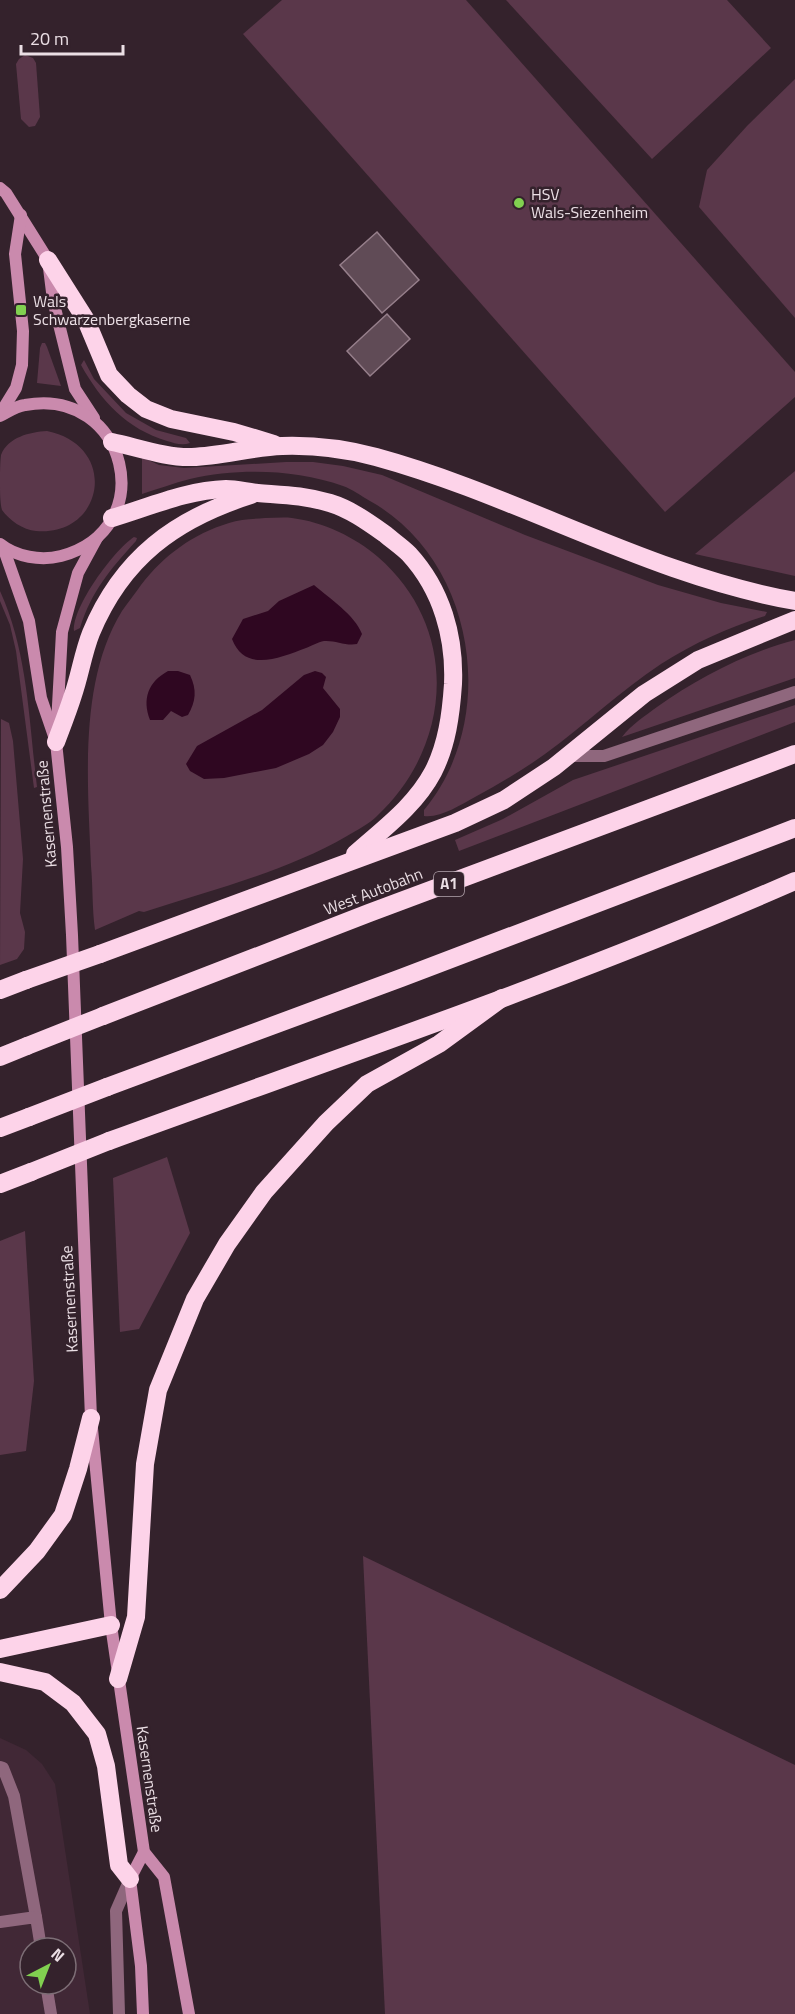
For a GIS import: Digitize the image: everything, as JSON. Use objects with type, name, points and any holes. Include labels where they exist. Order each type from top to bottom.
[{"type":"highway","points":[[48,260],[86,320],[109,375],[128,395],[146,409],[171,419],[234,432],[281,446]]},
{"type":"highway","points":[[112,442],[190,458],[281,446],[330,448],[375,457],[447,481],[630,553],[728,587],[795,601]]},
{"type":"highway","points":[[112,518],[180,496],[201,492],[228,489],[291,494],[332,503],[368,521],[408,553],[425,573],[446,615],[454,658],[452,701],[447,737],[433,772],[412,803],[347,861]]},
{"type":"highway","points":[[56,742],[73,697],[90,635],[104,605],[123,574],[159,539],[223,504],[257,493]]},
{"type":"highway","points":[[0,990],[455,823],[504,800],[567,756],[644,694],[698,660],[795,620]]},
{"type":"highway","name":"West Autobahn","points":[[0,1057],[380,909],[795,754]]},
{"type":"highway","points":[[0,1128],[795,828]]},
{"type":"highway","points":[[0,1184],[109,1141],[502,998],[692,926],[795,881]]},
{"type":"highway","points":[[118,1679],[136,1617],[145,1464],[158,1390],[195,1299],[227,1244],[264,1192],[326,1123],[367,1084],[439,1044],[502,998]]},
{"type":"highway","points":[[0,1590],[37,1551],[63,1515],[92,1418]]},
{"type":"highway","points":[[0,1649],[111,1625]]},
{"type":"highway","points":[[0,1672],[45,1682],[73,1703],[97,1734],[106,1766],[119,1864],[130,1879]]},
{"type":"main road","points":[[0,188],[21,215]]},
{"type":"main road","name":"Kasernenstraße","points":[[21,215],[48,260],[53,300],[75,389],[112,442],[121,467],[122,480],[118,507],[97,538],[78,573],[62,632],[56,742],[72,935],[92,1418],[111,1625],[144,1852],[164,1877],[189,2014]]},
{"type":"main road","name":"Kasernenstraße","points":[[0,415],[16,388],[22,365],[23,331],[15,254],[21,215]]},
{"type":"main road","name":"Kasernenstraße","points":[[0,415],[23,405],[50,402],[76,409],[98,425]]},
{"type":"main road","name":"Kasernenstraße","points":[[2,546],[26,556],[51,558],[75,552],[97,538]]},
{"type":"main road","name":"Kasernenstraße","points":[[2,546],[29,621],[41,698],[56,742]]},
{"type":"main road","name":"Kasernenstraße","points":[[130,1879],[144,1852]]},
{"type":"main road","points":[[130,1879],[141,1966],[143,2014]]},
{"type":"lane","points":[[567,756],[604,756],[795,692]]},
{"type":"lane","points":[[0,1767],[3,1768],[14,1796],[39,1936]]},
{"type":"lane","points":[[119,2014],[116,1911],[130,1879]]},
{"type":"lane","points":[[0,1922],[36,1917]]},
{"type":"lane","points":[[48,1996],[51,2014]]},
{"type":"shaded area","name":"HSV Wals-Siezenheim","points":[[282,0],[466,0],[795,372],[795,397],[665,512],[243,34]]},
{"type":"shaded area","points":[[506,0],[727,0],[771,48],[652,159]]},
{"type":"shaded area","points":[[25,55],[33,58],[36,63],[40,117],[35,126],[29,127],[21,119],[16,64]]},
{"type":"shaded area","points":[[795,79],[795,318],[699,207],[707,170],[747,126]]},
{"type":"shaded area","points":[[42,343],[45,343],[47,347],[61,386],[37,383]]},
{"type":"shaded area","points":[[84,360],[94,379],[126,413],[156,430],[186,438],[190,443],[167,441],[127,421],[106,402],[97,390],[81,365]]},
{"type":"shaded area","points":[[47,431],[70,440],[86,454],[94,471],[94,489],[89,506],[77,520],[59,529],[36,531],[17,524],[2,510],[0,500],[1,455],[14,440],[27,434]]},
{"type":"shaded area","points":[[142,457],[159,465],[184,468],[313,462],[382,475],[525,535],[658,585],[721,603],[767,612],[765,616],[686,649],[661,664],[545,754],[502,782],[450,810],[437,815],[424,816],[424,810],[448,773],[463,732],[468,688],[465,644],[454,601],[434,561],[406,527],[370,501],[343,486],[325,480],[286,473],[247,472],[208,475],[142,494]]},
{"type":"shaded area","points":[[795,471],[795,576],[695,554]]},
{"type":"shaded area","points":[[265,518],[304,520],[338,532],[359,543],[378,557],[404,585],[423,617],[434,651],[437,686],[433,721],[421,755],[402,787],[377,816],[323,849],[221,888],[144,912],[139,911],[95,930],[88,802],[89,735],[98,670],[108,639],[122,611],[150,574],[169,555],[203,533],[229,523]]},
{"type":"shaded area","points":[[134,537],[137,538],[136,541],[96,591],[80,628],[74,631],[75,621],[87,594],[106,566]]},
{"type":"shaded area","points":[[314,585],[354,620],[362,634],[357,644],[324,641],[285,656],[264,660],[245,656],[238,650],[232,639],[243,619],[268,611],[279,601]]},
{"type":"shaded area","points":[[0,591],[9,614],[22,663],[37,787],[34,788],[16,651],[10,625],[0,601]]},
{"type":"shaded area","points":[[795,640],[795,678],[622,737],[634,724],[657,707],[706,676],[741,659]]},
{"type":"shaded area","points":[[168,671],[190,675],[195,691],[193,705],[188,715],[182,717],[171,711],[163,720],[150,720],[147,705],[148,692],[156,680]]},
{"type":"shaded area","points":[[315,671],[326,677],[323,688],[340,709],[340,717],[333,732],[323,745],[309,754],[276,768],[224,778],[204,779],[190,771],[186,764],[197,746],[262,710],[304,675]]},
{"type":"shaded area","points":[[795,705],[795,722],[459,851],[455,840],[503,819],[573,780]]},
{"type":"shaded area","points":[[1,719],[9,723],[13,741],[23,859],[20,913],[25,932],[24,949],[17,959],[0,965]]},
{"type":"shaded area","points":[[167,1157],[190,1233],[139,1329],[120,1332],[113,1178]]},
{"type":"shaded area","points":[[25,1231],[34,1381],[26,1451],[0,1455],[0,1241]]},
{"type":"shaded area","points":[[363,1556],[795,1765],[795,2014],[385,2014]]},
{"type":"shaded area","points":[[0,1738],[26,1750],[42,1764],[55,1784],[90,2014],[0,2014]]},
{"type":"building","points":[[377,232],[419,280],[382,313],[340,265]]},
{"type":"building","points":[[387,314],[410,339],[370,376],[347,351]]},
{"type":"place","name":"HSV Wals-Siezenheim","points":[[519,203]]},
{"type":"place","name":"Wals Schwarzenbergkaserne","points":[[21,310]]}]
